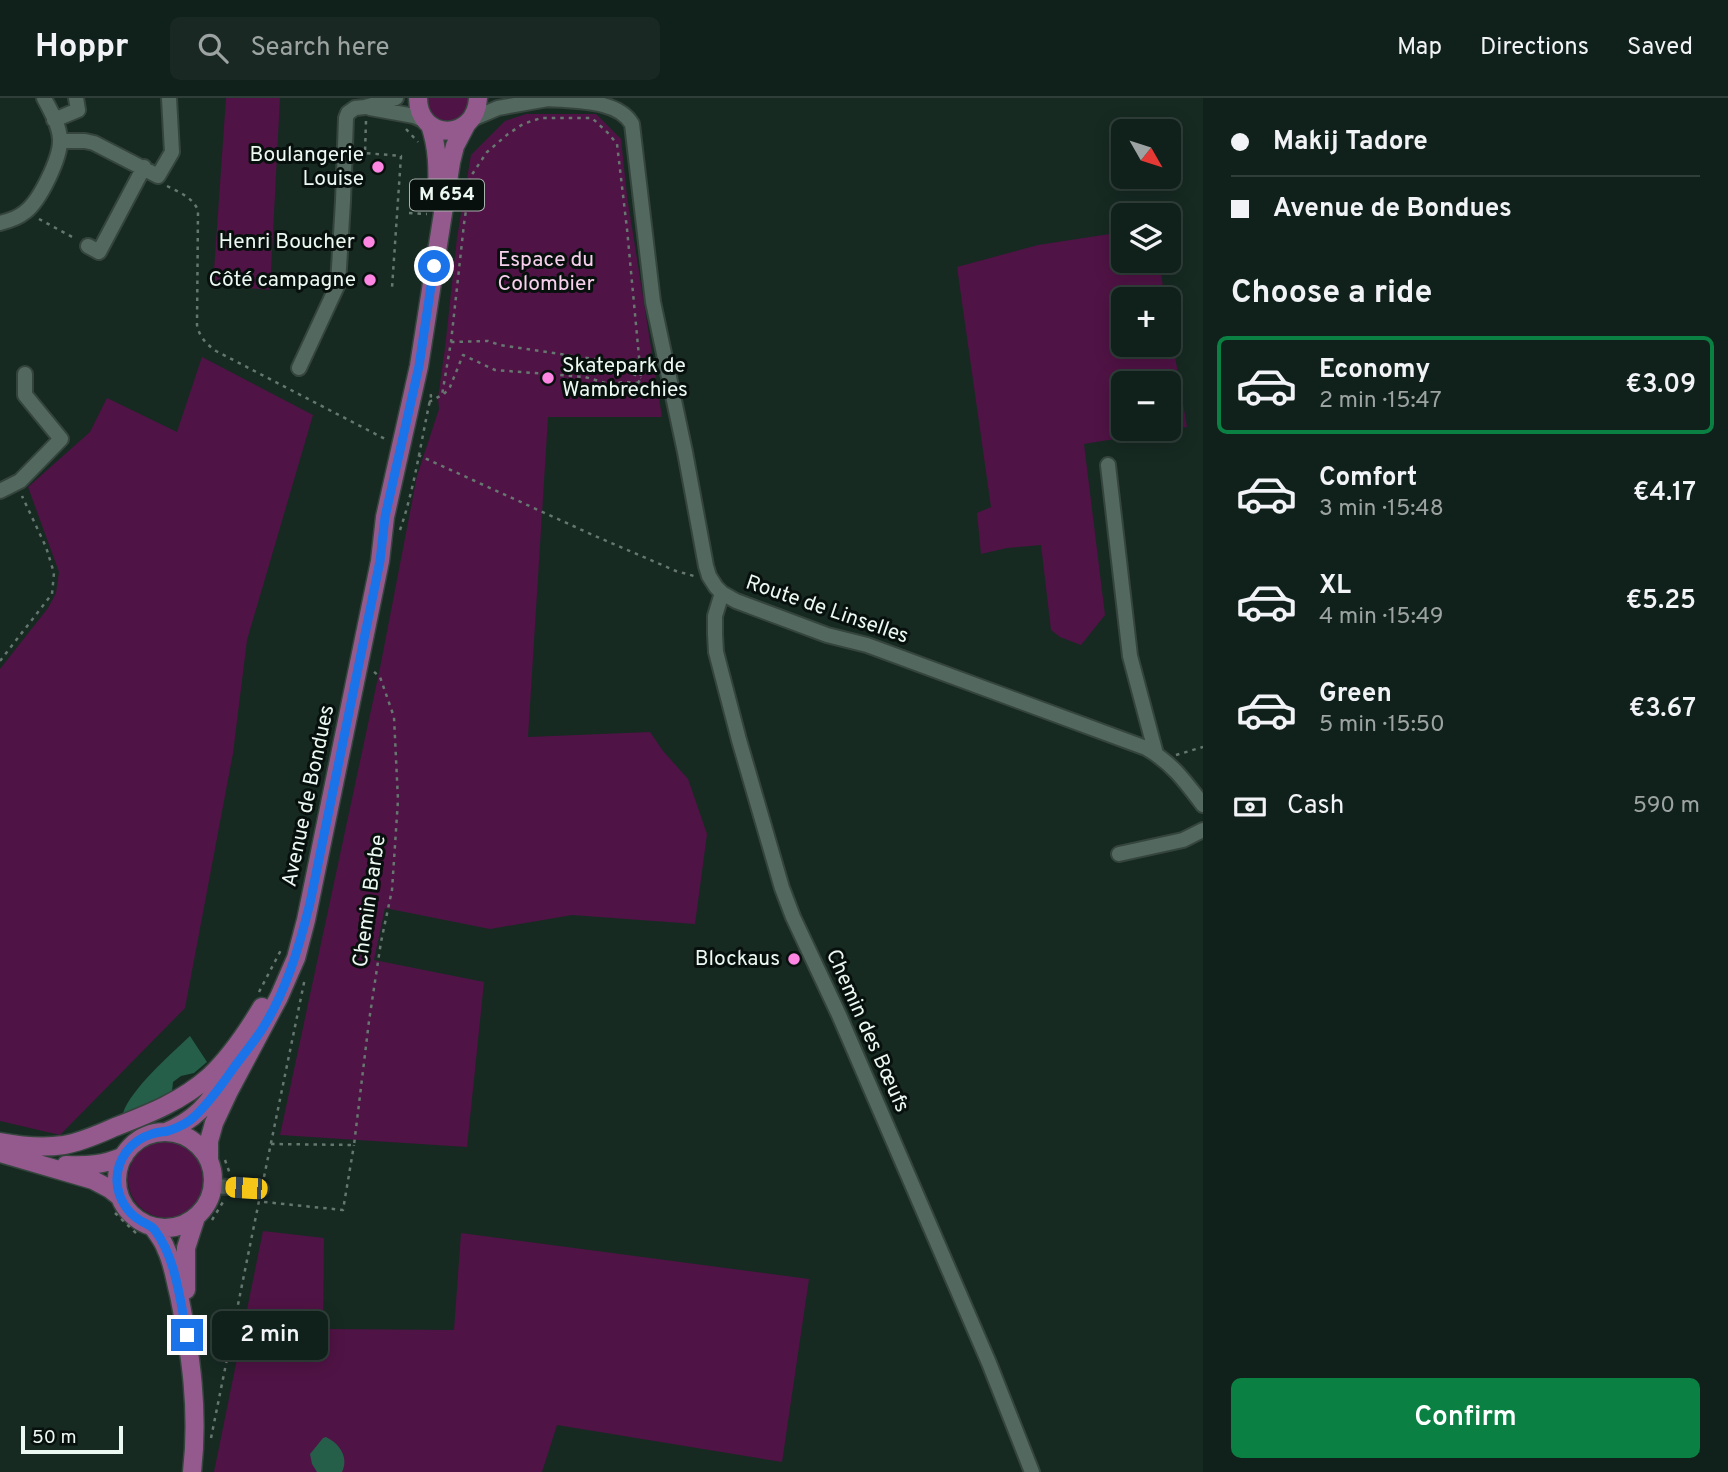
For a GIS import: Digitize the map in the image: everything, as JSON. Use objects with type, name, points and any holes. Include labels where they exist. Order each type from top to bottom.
[{"type":"main road","name":"Avenue de Bondues","points":[[418,98],[418,108],[436,142],[438,160],[434,266]]},
{"type":"main road","name":"Avenue de Bondues","points":[[209,1159],[209,1141],[214,1123],[290,972],[310,903],[380,561],[397,513],[421,401],[419,366],[453,152],[477,109],[478,98]]},
{"type":"main road","points":[[428,123],[440,130],[450,131],[469,122]]},
{"type":"main road","points":[[0,1142],[34,1146],[74,1143],[158,1111],[183,1096],[209,1077],[236,1047],[276,983],[302,934]]},
{"type":"main road","name":"Avenue de Bondues","points":[[166,1132],[189,1121],[199,1112],[260,1033]]},
{"type":"main road","points":[[120,1197],[117,1176],[124,1156],[138,1140],[151,1134],[166,1132],[188,1137],[209,1159],[213,1186],[209,1200],[196,1217],[186,1248],[187,1335],[195,1405],[192,1472]]},
{"type":"main road","points":[[0,1153],[93,1180],[120,1197],[132,1215],[152,1226],[175,1227],[196,1217]]},
{"type":"main road","points":[[33,1161],[86,1166],[124,1156]]},
{"type":"main road","points":[[152,1226],[169,1256],[187,1335]]},
{"type":"street","points":[[0,223],[25,212],[38,197],[59,150],[60,141],[54,120],[44,98]]},
{"type":"street","points":[[54,120],[78,110],[76,98]]},
{"type":"street","points":[[60,141],[94,143],[158,176],[172,152],[169,98]]},
{"type":"street","points":[[299,368],[337,286],[344,201],[345,126],[348,113],[358,105],[396,98]]},
{"type":"street","name":"Route de Linselles","points":[[469,122],[498,108],[544,99],[611,101],[625,110],[629,117],[635,138],[653,302],[709,576],[722,593],[769,614],[827,635],[858,642],[1125,739],[1161,757],[1184,779],[1203,805]]},
{"type":"street","points":[[358,105],[414,116],[428,123]]},
{"type":"street","points":[[88,246],[99,252],[144,167]]},
{"type":"street","points":[[0,491],[20,481],[61,439],[25,395],[25,374]]},
{"type":"street","points":[[1108,465],[1130,656],[1161,757]]},
{"type":"street","name":"Chemin des Bœufs","points":[[722,593],[715,616],[716,652],[782,888],[989,1363],[1032,1472]]},
{"type":"street","points":[[1119,854],[1183,840],[1203,830]]},
{"type":"street","points":[[213,1186],[260,1195]]},
{"type":"path","points":[[358,105],[366,120],[365,153],[401,156],[392,288]]},
{"type":"path","points":[[443,395],[471,176],[487,152],[508,134],[523,124],[541,118],[592,118],[617,144],[641,378],[638,383]]},
{"type":"path","points":[[403,125],[420,144]]},
{"type":"path","points":[[158,176],[164,184],[193,201],[198,210],[197,329],[206,343],[216,351],[393,443],[397,431],[413,435],[418,454],[666,567],[693,576],[709,576]]},
{"type":"path","points":[[25,212],[88,246]]},
{"type":"path","points":[[409,213],[427,214]]},
{"type":"path","points":[[451,342],[488,341],[608,361],[641,378]]},
{"type":"path","points":[[429,402],[443,395],[450,387],[463,355],[495,370],[585,377],[609,384],[638,383],[647,391],[671,386]]},
{"type":"path","points":[[0,661],[52,594],[54,573],[46,547],[22,496],[20,481]]},
{"type":"path","name":"Chemin Barbe","points":[[260,1195],[342,1210],[354,1145],[381,942],[392,890],[398,800],[394,717],[380,677],[369,668]]},
{"type":"path","points":[[1161,757],[1203,747]]},
{"type":"path","points":[[270,1144],[354,1145]]},
{"type":"green space","points":[[226,98],[280,98],[270,290],[213,285]]},
{"type":"green space","points":[[427,98],[469,98],[461,115],[455,120],[447,121],[434,115]]},
{"type":"green space","name":"Espace du Colombier","points":[[526,114],[596,114],[621,139],[627,196],[662,417],[548,417],[528,737],[650,732],[688,779],[707,834],[695,924],[572,915],[490,929],[385,908],[374,960],[484,982],[467,1147],[280,1135],[380,668],[417,476],[439,409],[438,398],[457,238],[471,155],[505,121]]},
{"type":"green space","points":[[1111,234],[1111,273],[1161,273],[1163,287],[1111,287],[1111,357],[1175,357],[1177,371],[1111,371],[1111,440],[1084,444],[1105,615],[1081,645],[1060,637],[1051,630],[1041,545],[981,554],[977,513],[991,507],[957,267],[1038,245]]},
{"type":"green space","points":[[202,357],[313,415],[247,640],[233,753],[185,1008],[60,1135],[0,1121],[0,669],[48,608],[56,593],[59,572],[28,487],[90,432],[107,398],[177,432]]},
{"type":"green space","points":[[1181,392],[1187,427],[1181,428]]},
{"type":"green space","points":[[167,1140],[182,1143],[195,1151],[203,1164],[206,1179],[203,1194],[195,1207],[182,1215],[167,1218],[152,1215],[139,1207],[131,1194],[128,1179],[131,1164],[139,1151],[152,1143]]},
{"type":"green space","points":[[263,1231],[324,1238],[323,1329],[454,1330],[461,1233],[809,1279],[782,1462],[557,1425],[542,1472],[214,1472]]},
{"type":"shaded area","points":[[190,1036],[207,1062],[194,1073],[181,1076],[173,1082],[172,1092],[134,1111],[123,1113],[134,1093]]},
{"type":"shaded area","points":[[326,1437],[342,1451],[342,1472],[317,1472],[312,1464],[310,1454]]},
{"type":"place","name":"Boulangerie Louise","points":[[378,167]]},
{"type":"place","name":"Henri Boucher","points":[[369,242]]},
{"type":"place","name":"Côté campagne","points":[[370,280]]},
{"type":"place","name":"Skatepark de Wambrechies","points":[[548,378]]},
{"type":"place","name":"Blockaus","points":[[794,959]]},
{"type":"route","points":[[187,1335],[167,1249],[152,1226],[138,1220],[124,1204],[118,1191],[118,1169],[124,1156],[138,1140],[158,1132],[166,1132],[189,1121],[199,1112],[260,1033],[296,958],[310,903],[380,561],[385,517],[419,366],[434,266]]}]
